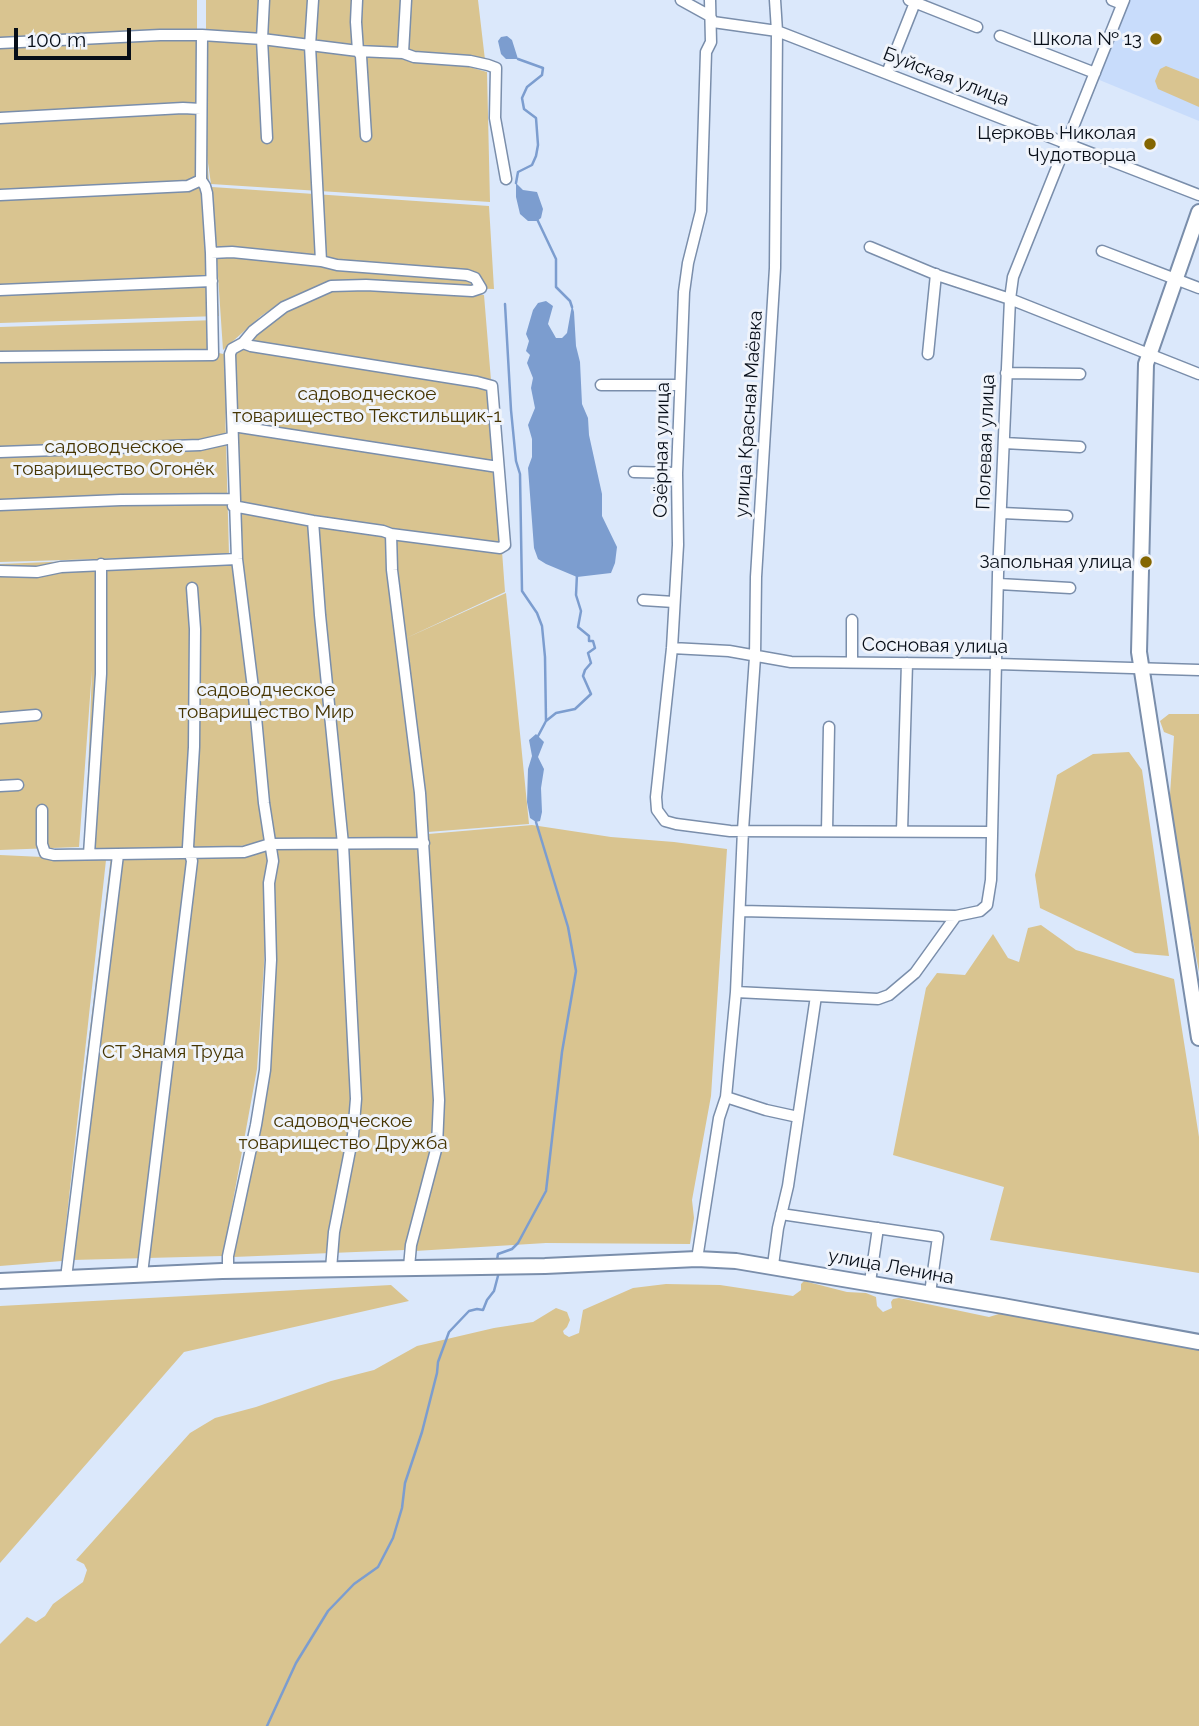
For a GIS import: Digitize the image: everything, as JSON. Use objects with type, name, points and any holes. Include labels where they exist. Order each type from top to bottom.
[{"type":"main road","points":[[1199,212],[1148,355],[1144,375],[1140,669],[1199,1038]]},
{"type":"main road","name":"улица Ленина","points":[[0,1281],[228,1271],[697,1259],[773,1265],[1199,1342]]},
{"type":"main road","points":[[1170,1337],[1199,1330]]},
{"type":"street","points":[[264,0],[262,39],[267,138]]},
{"type":"street","points":[[313,0],[310,46],[321,261]]},
{"type":"street","points":[[357,0],[356,22],[366,136]]},
{"type":"street","points":[[402,52],[406,0]]},
{"type":"street","name":"Буйская улица","points":[[681,0],[710,16],[713,22],[777,31],[1199,195]]},
{"type":"street","name":"Озёрная улица","points":[[710,0],[711,42],[706,52],[701,211],[688,263],[680,385],[674,601],[656,797],[657,810],[665,821],[730,831],[743,830]]},
{"type":"street","name":"улица Красная Маёвка","points":[[697,1259],[719,1118],[726,1097],[736,992],[743,830],[755,657],[756,577],[775,268],[775,0]]},
{"type":"street","points":[[887,73],[913,1],[977,27]]},
{"type":"street","name":"Полевая улица","points":[[956,916],[979,911],[988,905],[991,880],[1003,443],[1013,277],[1095,74],[1119,1]]},
{"type":"street","points":[[0,357],[214,355],[211,253],[206,193],[201,180],[202,35]]},
{"type":"street","points":[[0,43],[202,35],[262,39],[358,51],[402,52],[414,57],[470,61],[496,68],[495,118],[506,179]]},
{"type":"street","points":[[1000,36],[1095,74]]},
{"type":"street","points":[[0,118],[183,107],[201,109]]},
{"type":"street","points":[[0,195],[188,186],[201,180]]},
{"type":"street","points":[[870,247],[1199,374]]},
{"type":"street","points":[[211,253],[232,251],[321,261],[349,267],[467,275],[475,278],[481,288],[472,291],[366,285],[331,286],[284,306],[232,349],[230,354],[236,559],[273,861],[270,883],[271,960],[265,1070],[228,1256],[228,1271]]},
{"type":"street","points":[[1102,251],[1199,288]]},
{"type":"street","points":[[928,354],[936,274]]},
{"type":"street","points":[[0,290],[212,281]]},
{"type":"street","points":[[0,505],[121,500],[233,503],[313,521],[391,534],[503,548],[505,545],[499,455],[492,386],[251,346],[243,342]]},
{"type":"street","points":[[1006,373],[1080,374]]},
{"type":"street","points":[[601,385],[680,385]]},
{"type":"street","points":[[233,426],[498,467]]},
{"type":"street","points":[[0,452],[200,445],[231,438]]},
{"type":"street","points":[[1003,443],[1080,447]]},
{"type":"street","points":[[635,472],[677,473]]},
{"type":"street","points":[[1002,513],[1067,516]]},
{"type":"street","points":[[313,521],[343,844],[356,1099],[334,1232],[331,1269]]},
{"type":"street","points":[[391,534],[392,570],[424,843],[439,1130],[411,1245],[409,1267]]},
{"type":"street","points":[[0,571],[37,572],[101,564],[236,559]]},
{"type":"street","points":[[89,853],[101,674],[101,564]]},
{"type":"street","points":[[999,584],[1070,588]]},
{"type":"street","points":[[142,1275],[192,861],[188,847],[194,747],[195,629],[192,588]]},
{"type":"street","points":[[643,600],[674,601]]},
{"type":"street","points":[[852,620],[852,662]]},
{"type":"street","name":"Сосновая улица","points":[[671,648],[729,651],[791,662],[1199,670]]},
{"type":"street","points":[[902,831],[907,663]]},
{"type":"street","points":[[0,718],[36,715]]},
{"type":"street","points":[[827,831],[829,727]]},
{"type":"street","points":[[0,786],[18,785]]},
{"type":"street","points":[[42,810],[42,844],[45,853],[118,855],[244,852],[270,844],[424,843]]},
{"type":"street","points":[[743,830],[991,832]]},
{"type":"street","points":[[66,1278],[118,855]]},
{"type":"street","points":[[740,911],[956,916]]},
{"type":"street","points":[[736,992],[878,999],[889,995],[915,973],[956,916]]},
{"type":"street","points":[[773,1265],[817,996]]},
{"type":"street","points":[[726,1097],[798,1117]]},
{"type":"street","points":[[781,1214],[938,1237],[930,1293]]},
{"type":"street","points":[[870,1282],[878,1228]]},
{"type":"shaded area","name":"Школа № 13","points":[[1129,0],[1199,0],[1199,121],[1097,79]]},
{"type":"green space","points":[[0,0],[197,0],[197,31],[0,41]]},
{"type":"green space","points":[[206,0],[478,0],[485,60],[206,32]]},
{"type":"green space","points":[[206,38],[462,65],[487,72],[490,202],[211,184],[207,156],[219,316],[0,323],[0,49]]},
{"type":"green space","points":[[1166,66],[1199,79],[1199,107],[1158,89],[1155,81],[1160,69]]},
{"type":"green space","points":[[212,187],[489,206],[494,289],[375,285],[484,295],[505,551],[502,551],[505,592],[404,639],[506,593],[529,824],[428,832],[408,681],[421,839],[301,841],[227,847],[85,852],[92,670],[79,847],[0,850],[0,564],[99,560],[99,566],[233,563],[225,405],[229,555],[0,562],[0,327],[217,320],[219,353],[223,354],[258,321],[332,282],[285,300],[261,316],[223,350]]},
{"type":"green space","points":[[1169,714],[1199,714],[1199,972],[1169,809],[1174,736],[1164,732],[1160,721]]},
{"type":"green space","points":[[1129,752],[1142,770],[1169,956],[1135,953],[1040,908],[1035,875],[1057,775],[1093,754]]},
{"type":"green space","points":[[532,825],[611,837],[727,849],[711,1096],[692,1200],[694,1218],[690,1244],[546,1243],[415,1251],[441,1145],[445,1094],[428,834]]},
{"type":"green space","name":"СТ Знамя Труда","points":[[272,846],[257,1069],[223,1256],[72,1260],[83,1087],[111,856]]},
{"type":"green space","name":"садоводческое товарищество Дружба","points":[[274,847],[420,849],[434,1089],[434,1140],[405,1250],[233,1257],[261,1069]]},
{"type":"green space","points":[[0,855],[106,860],[62,1261],[0,1266]]},
{"type":"green space","points":[[1041,925],[1076,950],[1174,979],[1199,1137],[1199,1273],[990,1240],[1004,1187],[893,1155],[926,988],[937,973],[965,975],[993,934],[1008,958],[1019,962],[1028,928]]},
{"type":"green space","points":[[804,1281],[847,1292],[866,1293],[876,1297],[877,1306],[883,1312],[892,1308],[893,1299],[899,1298],[989,1317],[1002,1313],[1199,1350],[1199,1726],[0,1726],[0,1644],[27,1617],[36,1622],[45,1616],[53,1604],[83,1582],[87,1570],[84,1564],[76,1560],[190,1433],[215,1418],[374,1370],[417,1346],[533,1322],[556,1308],[567,1312],[570,1320],[563,1331],[569,1337],[579,1333],[583,1310],[633,1288],[666,1284],[720,1285],[793,1296],[801,1290]]},
{"type":"green space","points":[[391,1285],[409,1301],[184,1352],[0,1563],[0,1306]]},
{"type":"water","points":[[507,36],[512,40],[518,59],[506,59],[501,54],[498,41]]},
{"type":"water","points":[[516,183],[523,190],[537,192],[543,209],[541,218],[537,221],[528,221],[520,214]]},
{"type":"water","points":[[546,301],[553,306],[548,324],[556,338],[562,338],[567,333],[572,305],[574,312],[582,404],[588,418],[602,494],[602,516],[617,547],[611,573],[577,577],[538,559],[534,548],[528,468],[532,457],[532,439],[528,425],[535,408],[531,388],[533,378],[527,363],[530,355],[526,351],[529,341],[526,334],[533,310],[538,303]]},
{"type":"water","points":[[536,734],[544,742],[538,757],[544,769],[541,788],[542,812],[540,821],[536,822],[530,818],[527,802],[528,769],[532,756],[529,740]]},
{"type":"waterway","points":[[516,183],[518,172],[532,165],[538,145],[536,118],[524,109],[522,98],[527,87],[542,75],[543,68],[518,59]]},
{"type":"waterway","points":[[537,219],[556,259],[556,287],[570,301],[572,307]]},
{"type":"waterway","points":[[505,304],[511,410],[516,461],[520,474],[522,591],[537,613],[542,626],[546,721]]},
{"type":"waterway","points":[[537,738],[546,721],[556,713],[575,709],[591,694],[583,676],[591,663],[588,653],[595,648],[593,641],[589,641],[589,636],[578,627],[581,611],[576,595],[577,574]]},
{"type":"waterway","points":[[497,1260],[498,1254],[512,1249],[518,1243],[546,1191],[562,1052],[576,971],[568,927],[536,822]]},
{"type":"waterway","points":[[267,1726],[296,1663],[328,1611],[354,1584],[378,1567],[393,1538],[402,1508],[405,1483],[422,1432],[438,1362],[449,1332],[469,1311],[483,1310],[494,1291],[499,1272]]},
{"type":"place","name":"Школа № 13","points":[[1156,39]]},
{"type":"place","name":"Церковь Николая Чудотворца","points":[[1150,144]]},
{"type":"place","name":"Запольная улица","points":[[1146,562]]},
{"type":"park label","name":"садоводческое товарищество Текстильщик-1","points":[[367,405]]},
{"type":"park label","name":"садоводческое товарищество Огонёк","points":[[114,458]]},
{"type":"park label","name":"садоводческое товарищество Мир","points":[[266,701]]}]
